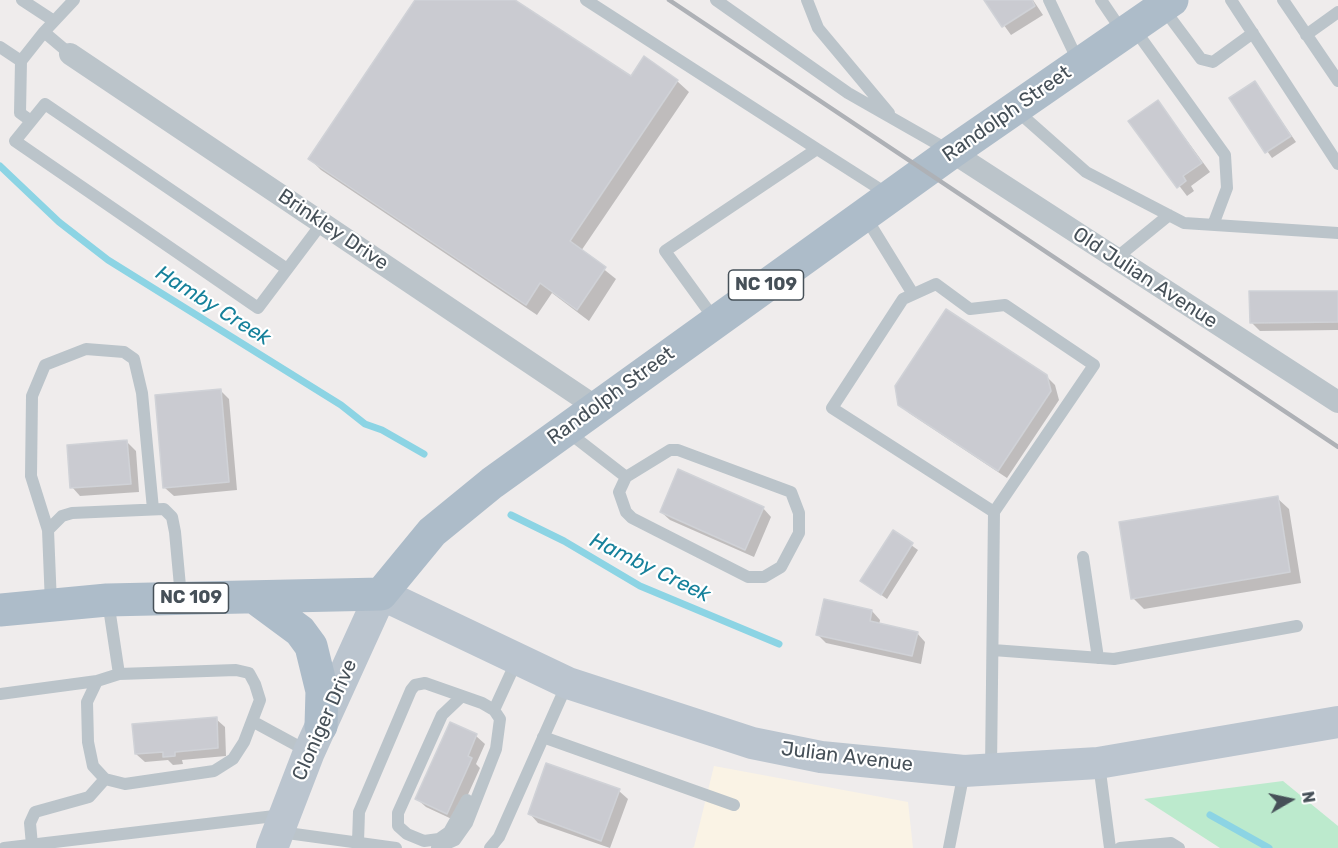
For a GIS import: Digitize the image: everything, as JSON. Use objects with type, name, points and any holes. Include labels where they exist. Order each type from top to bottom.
[{"type":"main road","name":"Randolph Street","points":[[381,594],[432,532],[492,483],[952,152],[1167,3]]},
{"type":"main road","name":"NC 109","points":[[0,610],[108,600],[381,594]]},
{"type":"main road","points":[[254,597],[300,631],[312,646],[322,691],[315,739]]},
{"type":"street","name":"Brinkley Drive","points":[[70,54],[596,407]]},
{"type":"street","name":"Old Julian Avenue","points":[[952,152],[1338,402]]},
{"type":"street","name":"Julian Avenue","points":[[381,594],[518,657],[568,683],[752,743],[821,757],[978,770],[1098,763],[1338,722]]},
{"type":"street","name":"Cloniger Drive","points":[[279,832],[315,739],[381,594]]},
{"type":"lane","points":[[22,0],[54,21]]},
{"type":"lane","points":[[31,121],[20,113],[21,61],[74,0]]},
{"type":"lane","points":[[586,0],[891,196]]},
{"type":"lane","points":[[716,0],[848,93],[952,152]]},
{"type":"lane","points":[[807,0],[818,28],[893,119]]},
{"type":"lane","points":[[1050,0],[1080,64]]},
{"type":"lane","points":[[1101,0],[1129,30],[1225,155],[1227,188],[1213,225]]},
{"type":"lane","points":[[1231,0],[1338,164]]},
{"type":"lane","points":[[1283,0],[1338,81]]},
{"type":"lane","points":[[1167,3],[1201,59],[1213,62],[1253,33]]},
{"type":"lane","points":[[1306,35],[1338,12]]},
{"type":"lane","points":[[44,32],[70,54]]},
{"type":"lane","points":[[0,47],[21,61]]},
{"type":"lane","points":[[287,269],[45,104],[15,141],[258,308],[322,223]]},
{"type":"lane","points":[[1015,109],[1086,172],[1184,223],[1338,233]]},
{"type":"lane","points":[[716,321],[665,251],[817,149]]},
{"type":"lane","points":[[864,215],[913,294]]},
{"type":"lane","points":[[1115,259],[1169,215]]},
{"type":"lane","points":[[949,848],[978,770],[993,650],[994,512],[1094,365],[1005,304],[970,309],[936,284],[903,299],[832,408],[994,512]]},
{"type":"lane","points":[[51,605],[48,530],[32,476],[32,396],[45,365],[86,349],[124,352],[134,359],[142,393],[153,509]]},
{"type":"lane","points":[[565,429],[626,477]]},
{"type":"lane","points":[[678,450],[791,492],[799,513],[799,533],[781,567],[764,577],[748,578],[632,518],[620,502],[619,492],[626,477],[662,453],[678,450]]},
{"type":"lane","points":[[48,530],[62,516],[72,513],[164,509],[172,517],[181,599]]},
{"type":"lane","points":[[1083,557],[1098,658]]},
{"type":"lane","points":[[108,600],[119,674]]},
{"type":"lane","points":[[993,650],[1114,659],[1297,626]]},
{"type":"lane","points":[[494,710],[518,657]]},
{"type":"lane","points":[[0,694],[97,681],[119,674],[236,670],[249,674],[260,700],[252,722],[233,759],[214,771],[125,783],[105,779],[93,766],[88,742],[87,702],[97,681]]},
{"type":"lane","points":[[358,842],[359,812],[411,690],[425,683],[482,703],[494,710],[500,719],[496,749],[466,823],[455,840],[437,848]]},
{"type":"lane","points":[[490,848],[499,837],[568,683]]},
{"type":"lane","points":[[461,697],[442,715],[398,813],[398,826],[407,834],[424,841],[439,839],[449,832],[465,807],[485,754],[496,749]]},
{"type":"lane","points":[[252,722],[315,739]]},
{"type":"lane","points":[[543,737],[734,804]]},
{"type":"lane","points":[[1098,763],[1110,848]]},
{"type":"lane","points":[[32,845],[30,823],[35,812],[89,798],[105,779]]},
{"type":"lane","points":[[4,848],[279,832],[396,848]]},
{"type":"lane","points":[[1120,848],[1171,843],[1179,848]]},
{"type":"shaded area","points":[[714,766],[908,802],[913,848],[692,848]]},
{"type":"green space","points":[[1283,781],[1338,826],[1338,848],[1220,848],[1144,799]]},
{"type":"building","points":[[415,0],[515,0],[631,76],[644,56],[678,80],[570,241],[606,267],[577,310],[540,283],[526,305],[308,159]]},
{"type":"building","points":[[984,0],[1032,0],[1035,6],[1002,27]]},
{"type":"building","points":[[1255,81],[1291,136],[1265,153],[1229,98]]},
{"type":"building","points":[[1158,100],[1202,163],[1183,176],[1186,181],[1177,188],[1128,121]]},
{"type":"building","points":[[1249,291],[1338,291],[1338,322],[1250,323]]},
{"type":"building","points":[[946,309],[1047,375],[1051,391],[998,471],[898,405],[895,386]]},
{"type":"building","points":[[221,389],[229,482],[163,488],[155,395]]},
{"type":"building","points":[[127,440],[131,484],[70,488],[67,445]]},
{"type":"building","points":[[678,469],[764,507],[745,550],[660,512]]},
{"type":"building","points":[[1278,496],[1290,572],[1131,599],[1119,522]]},
{"type":"building","points":[[893,530],[913,543],[881,595],[860,581]]},
{"type":"building","points":[[824,599],[872,610],[870,621],[918,632],[912,656],[816,635]]},
{"type":"building","points":[[217,717],[218,748],[175,752],[175,756],[163,757],[163,752],[135,754],[132,724]]},
{"type":"building","points":[[450,722],[477,734],[468,756],[472,758],[447,814],[415,799]]},
{"type":"building","points":[[546,763],[620,789],[601,841],[528,814]]},
{"type":"waterway","name":"Hamby Creek","points":[[0,166],[59,222],[108,260],[341,405],[365,424],[382,430],[424,454]]},
{"type":"waterway","name":"Hamby Creek","points":[[511,515],[564,541],[640,586],[779,644]]},
{"type":"waterway","name":"Hamby Creek","points":[[1210,815],[1269,848]]},
{"type":"railway","points":[[669,0],[1338,447]]}]
